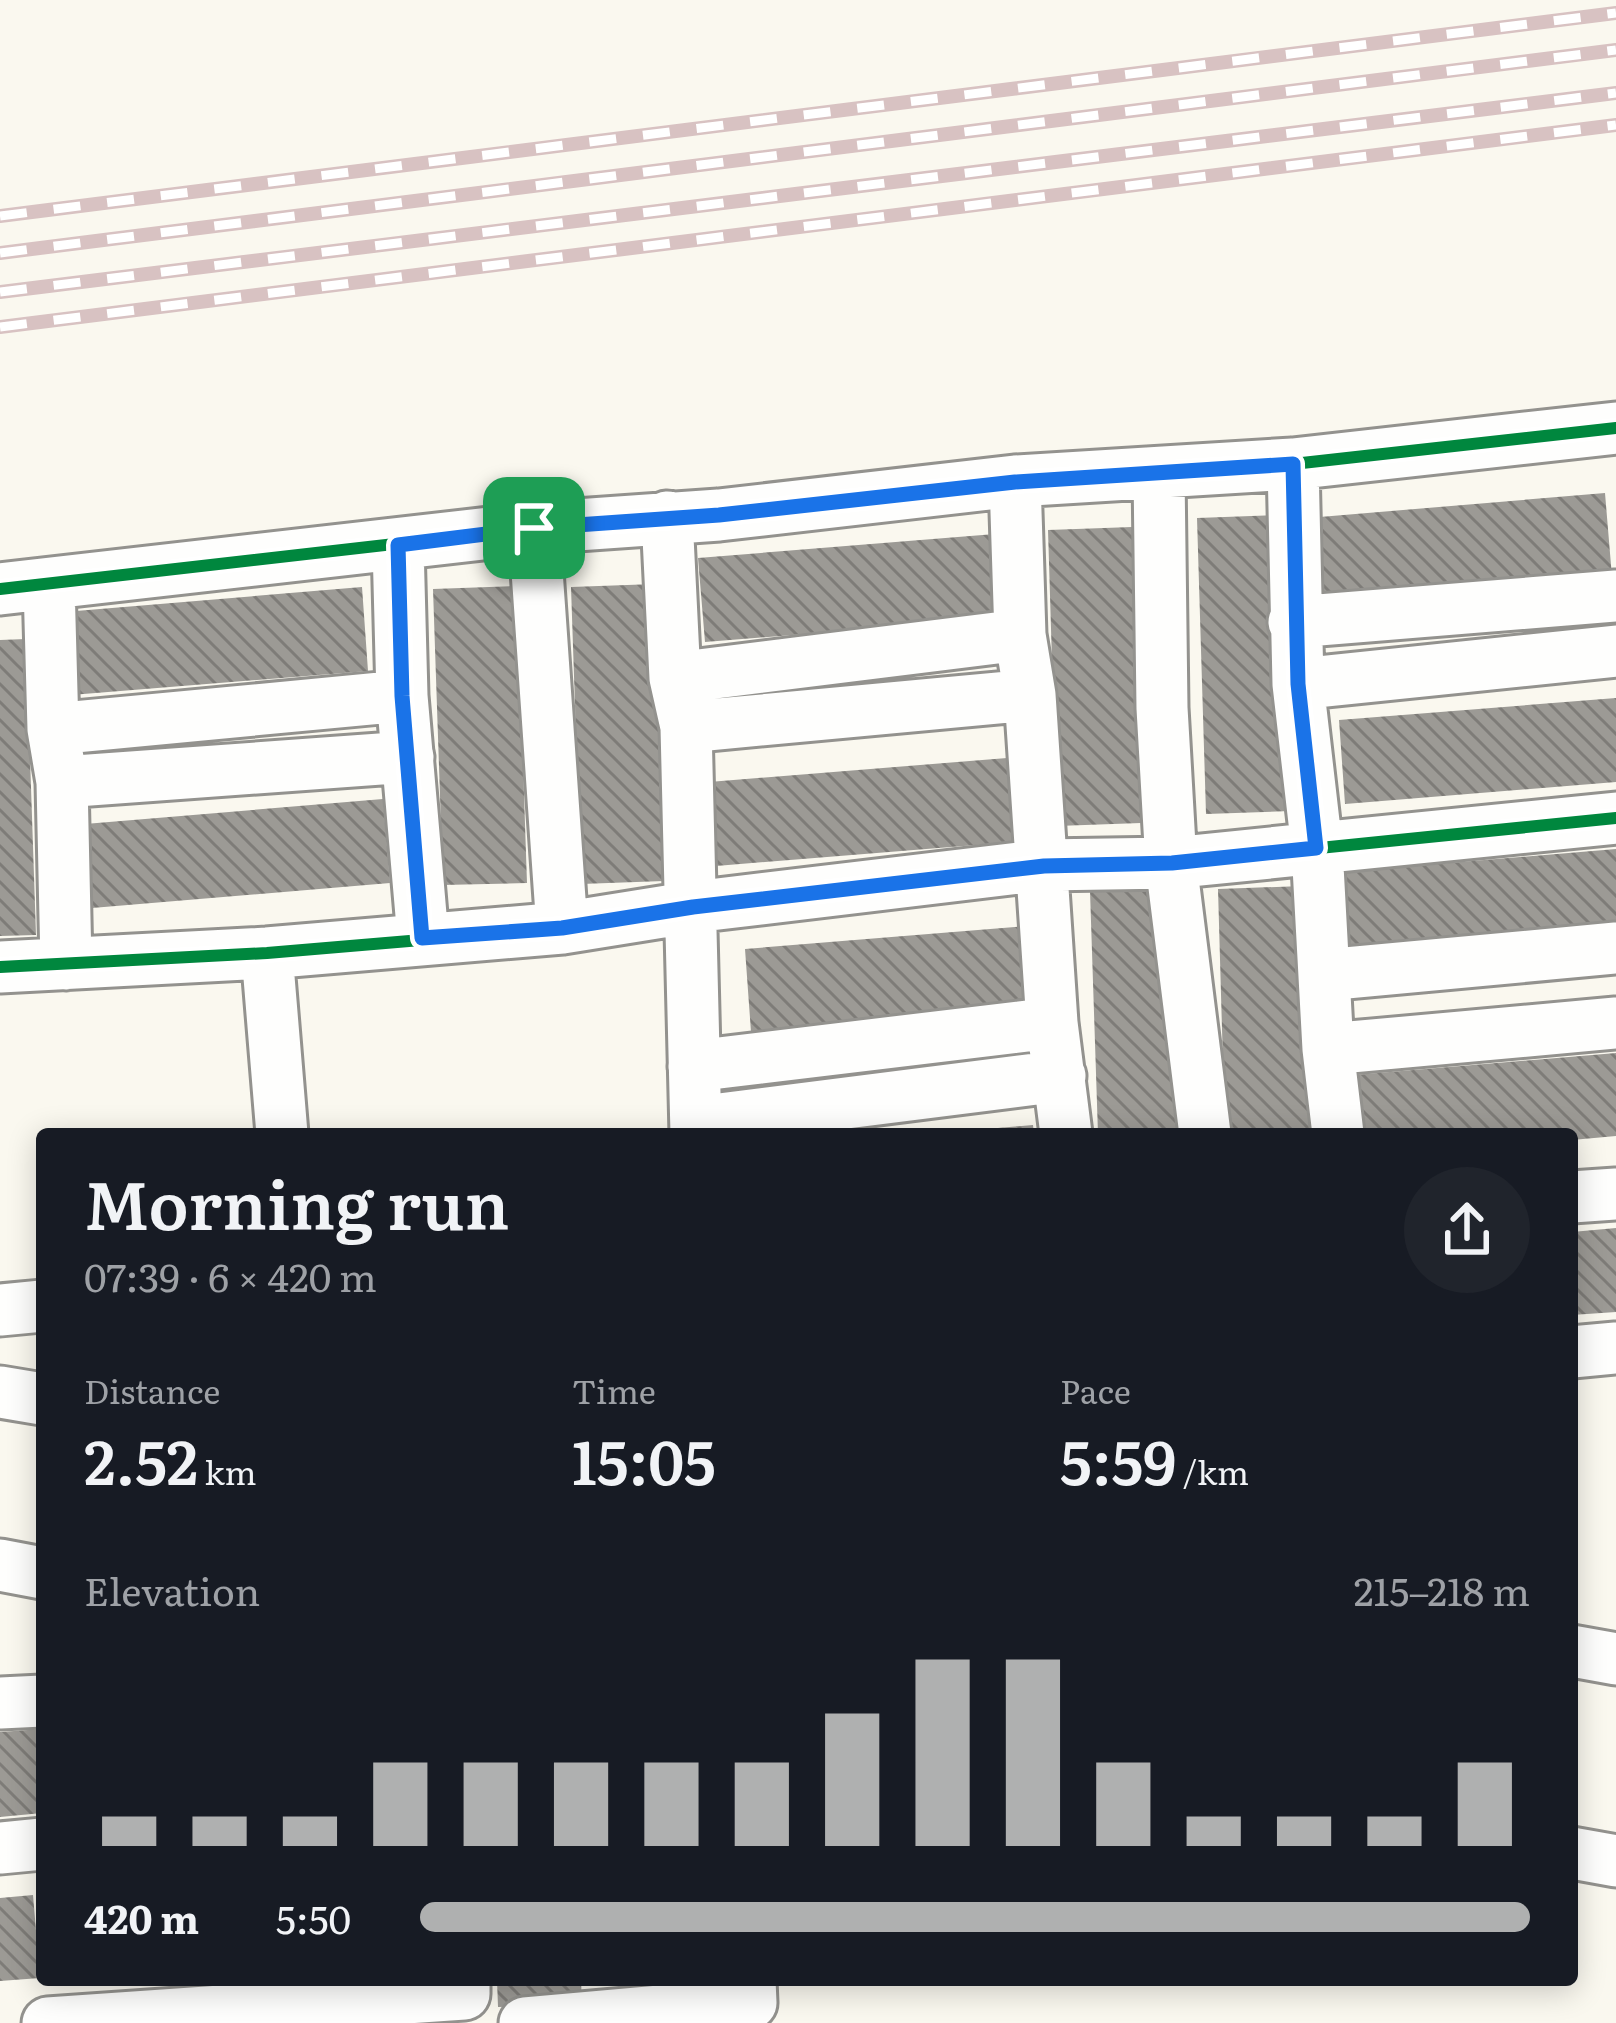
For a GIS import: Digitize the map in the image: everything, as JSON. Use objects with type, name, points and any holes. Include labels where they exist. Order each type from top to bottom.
[{"type":"street","points":[[66,964],[62,782],[24,587],[534,528],[719,515],[1015,482],[1293,464],[1616,428]]},
{"type":"street","points":[[1293,464],[1298,684],[1337,1128]]},
{"type":"street","points":[[1159,473],[1162,707],[1172,863],[1203,1128]]},
{"type":"street","points":[[1015,482],[1021,635],[1044,866],[1052,1023],[1065,1128]]},
{"type":"street","points":[[667,517],[693,907],[696,1128],[1060,1076]]},
{"type":"street","points":[[534,528],[562,928]]},
{"type":"street","points":[[398,545],[402,696],[422,938]]},
{"type":"street","points":[[1294,622],[1616,596]]},
{"type":"street","points":[[680,702],[1021,635]]},
{"type":"street","points":[[1298,684],[1616,651]]},
{"type":"street","points":[[680,702],[1030,695]]},
{"type":"street","points":[[53,729],[402,696]]},
{"type":"street","points":[[62,782],[408,757]]},
{"type":"street","points":[[0,967],[562,928],[693,907],[1044,866],[1172,863],[1616,818]]},
{"type":"street","points":[[1324,975],[1616,948]]},
{"type":"street","points":[[267,952],[282,1128]]},
{"type":"street","points":[[694,1066],[1052,1023]]},
{"type":"street","points":[[1328,1049],[1616,1023]]},
{"type":"street","points":[[1578,1197],[1616,1194]]},
{"type":"street","points":[[0,1310],[36,1307]]},
{"type":"street","points":[[1578,1351],[1616,1348]]},
{"type":"street","points":[[0,1393],[36,1398]]},
{"type":"street","points":[[0,1565],[36,1572]]},
{"type":"street","points":[[1578,1652],[1616,1659]]},
{"type":"street","points":[[0,1703],[36,1701]]},
{"type":"street","points":[[0,1848],[36,1845]]},
{"type":"street","points":[[1578,1854],[1616,1862]]},
{"type":"street","points":[[525,2023],[614,1997],[751,2002],[750,1986]]},
{"type":"street","points":[[74,2008],[465,1999]]},
{"type":"building","points":[[1605,493],[1612,577],[1315,601],[1308,518]]},
{"type":"building","points":[[1281,515],[1290,811],[1206,814],[1197,518]]},
{"type":"building","points":[[1132,527],[1141,823],[1057,826],[1048,530]]},
{"type":"building","points":[[995,534],[1002,618],[705,642],[698,558]]},
{"type":"building","points":[[655,584],[664,881],[581,884],[571,587]]},
{"type":"building","points":[[517,586],[527,883],[443,885],[433,589]]},
{"type":"building","points":[[362,587],[368,671],[71,695],[64,612]]},
{"type":"building","points":[[26,639],[36,935],[0,936],[0,640]]},
{"type":"building","points":[[1616,698],[1616,782],[1345,804],[1339,720]]},
{"type":"building","points":[[1007,758],[1013,842],[716,866],[709,782]]},
{"type":"building","points":[[383,799],[390,883],[92,908],[85,824]]},
{"type":"building","points":[[1616,849],[1616,933],[1348,955],[1341,872]]},
{"type":"building","points":[[1302,886],[1310,1128],[1225,1128],[1218,889]]},
{"type":"building","points":[[1174,888],[1182,1128],[1098,1128],[1090,891]]},
{"type":"building","points":[[1041,925],[1049,1008],[751,1032],[745,949]]},
{"type":"building","points":[[1616,1053],[1616,1136],[1578,1139],[1578,1128],[1358,1128],[1354,1075]]},
{"type":"building","points":[[1616,1228],[1616,1312],[1578,1315],[1578,1231]]},
{"type":"building","points":[[36,1729],[36,1814],[0,1817],[0,1732]]},
{"type":"building","points":[[33,1895],[36,1978],[0,1981],[0,1898]]},
{"type":"building","points":[[497,1986],[581,1986],[582,2005],[498,2007]]},
{"type":"building","points":[[637,1986],[721,1986],[721,1997],[638,2000]]},
{"type":"railway","points":[[0,216],[1616,13]]},
{"type":"railway","points":[[0,253],[1616,50]]},
{"type":"railway","points":[[0,292],[1616,93]]},
{"type":"railway","points":[[0,327],[1616,125]]},
{"type":"cycle path","points":[[0,589],[534,528],[719,515],[1015,481],[1293,464],[1616,428]]},
{"type":"cycle path","points":[[0,967],[267,953],[562,928],[693,907],[1044,865],[1171,863],[1616,818]]},
{"type":"route","points":[[1293,464],[1294,622],[1316,848],[1172,863],[1044,866],[693,907],[562,928],[422,938],[402,696],[398,545],[534,528],[719,515],[1015,482],[1293,464]]}]
